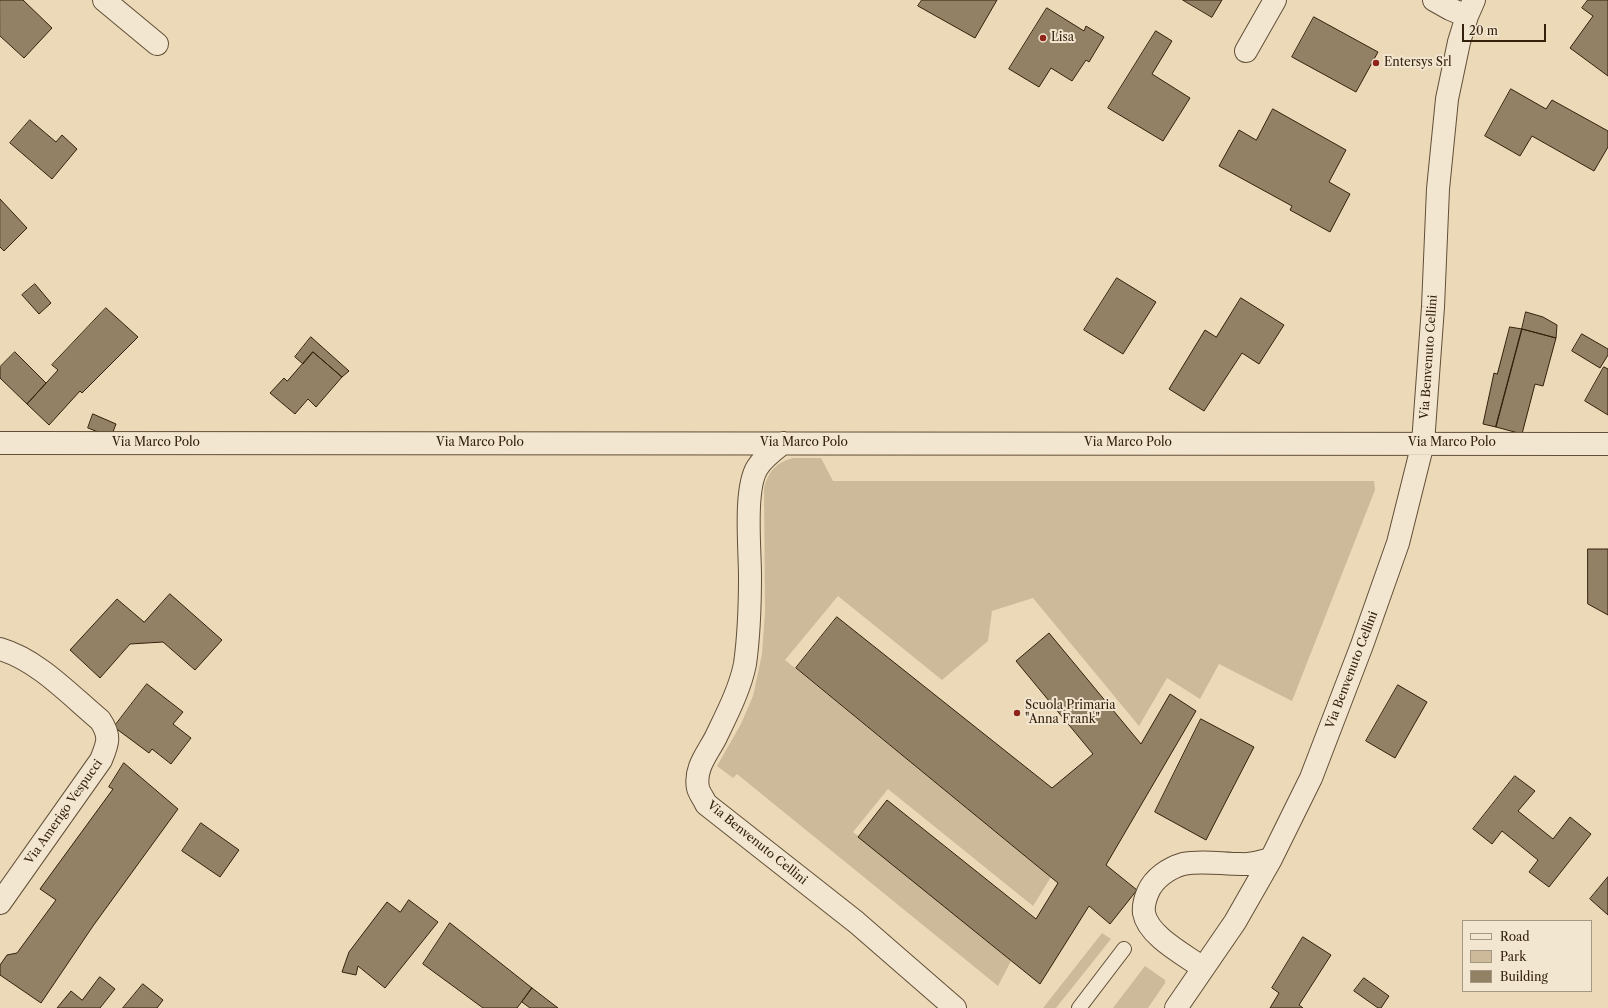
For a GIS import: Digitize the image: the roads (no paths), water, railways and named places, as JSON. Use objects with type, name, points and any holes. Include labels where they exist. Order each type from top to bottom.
[{"type":"street","points":[[104,0],[157,44]]},
{"type":"street","points":[[1246,51],[1275,0]]},
{"type":"street","points":[[1434,0],[1450,9],[1470,8]]},
{"type":"street","name":"Via Benvenuto Cellini","points":[[1176,1008],[1235,922],[1271,860],[1311,778],[1362,645],[1398,543],[1423,443],[1433,307],[1438,189],[1447,99],[1459,42],[1470,8]]},
{"type":"street","name":"Via Marco Polo","points":[[0,443],[1608,444]]},
{"type":"street","name":"Via Benvenuto Cellini","points":[[783,443],[757,468],[749,492],[750,611],[748,645],[743,674],[729,710],[715,740],[702,761],[698,778],[698,788],[706,804],[856,922],[955,1008]]},
{"type":"street","name":"Via Amerigo Vespucci","points":[[0,648],[21,656],[36,666],[100,720],[106,729],[108,738],[106,749],[101,760],[0,903]]},
{"type":"street","points":[[1203,968],[1160,937],[1150,926],[1144,913],[1144,902],[1150,887],[1160,876],[1170,869],[1184,864],[1243,864],[1271,860]]},
{"type":"lane","points":[[1079,1008],[1124,949]]},
{"type":"place","name":"Lisa","points":[[1043,38]]},
{"type":"place","name":"Entersys Srl","points":[[1376,63]]},
{"type":"place","name":"Scuola Primaria \"Anna Frank\"","points":[[1017,713]]}]
